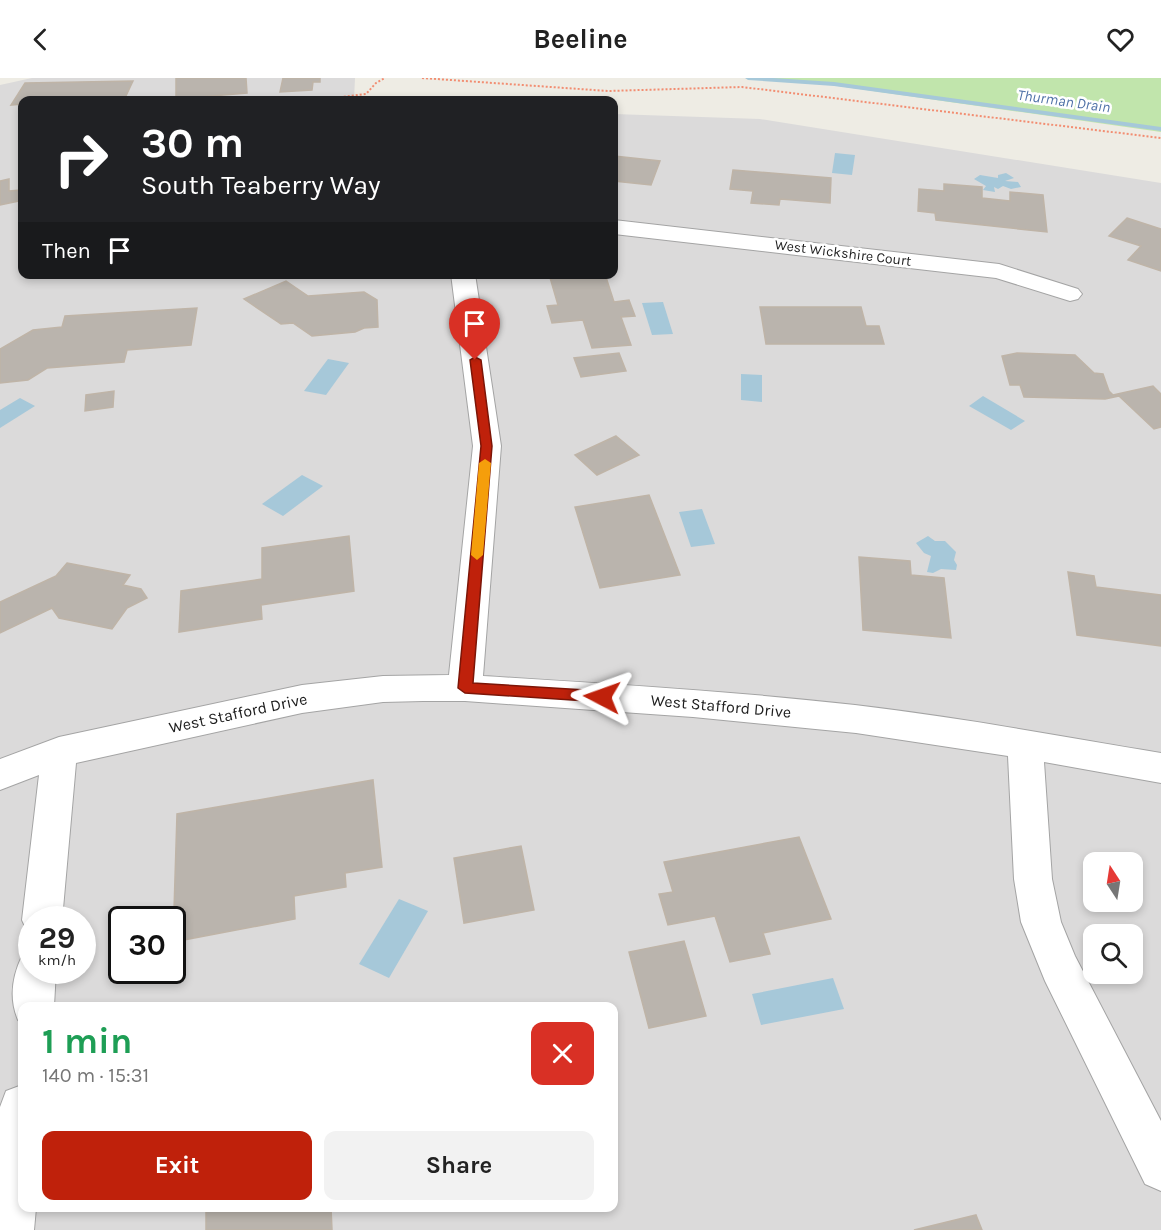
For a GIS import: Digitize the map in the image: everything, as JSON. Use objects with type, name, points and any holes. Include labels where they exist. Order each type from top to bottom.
[{"type":"street","name":"West Wickshire Court","points":[[618,227],[999,272],[1070,294]]},
{"type":"street","points":[[464,279],[487,446],[465,688]]},
{"type":"street","name":"West Stafford Drive","points":[[0,775],[59,752],[302,699],[383,689],[465,688],[693,703],[856,719],[1025,744],[1161,768]]},
{"type":"street","points":[[1025,744],[1033,879],[1041,922],[1059,968],[1161,1168]]},
{"type":"street","points":[[43,906],[59,752]]},
{"type":"street","points":[[33,1002],[35,984]]},
{"type":"street","points":[[10,1230],[18,1148]]},
{"type":"path","points":[[349,96],[366,94],[376,83],[385,78]]},
{"type":"path","points":[[422,78],[608,91],[742,87],[1161,138]]},
{"type":"shaded area","points":[[32,78],[355,78],[354,96],[18,96],[18,279],[618,279],[618,114],[760,119],[1161,183],[1161,1230],[0,1230],[0,85]]},
{"type":"green space","points":[[754,78],[1161,78],[1161,132],[817,83]]},
{"type":"water","points":[[835,153],[855,155],[852,175],[832,173]]},
{"type":"water","points":[[1006,173],[1014,178],[1005,181],[1018,182],[1021,187],[1011,189],[1003,186],[998,189],[994,187],[995,192],[983,190],[986,186],[974,179],[980,175],[998,178],[998,175]]},
{"type":"water","points":[[663,302],[673,334],[652,335],[642,303]]},
{"type":"water","points":[[328,359],[349,363],[326,395],[304,391]]},
{"type":"water","points":[[741,374],[762,375],[762,402],[741,400]]},
{"type":"water","points":[[983,396],[1025,421],[1011,430],[969,406]]},
{"type":"water","points":[[20,398],[35,406],[0,428],[0,410]]},
{"type":"water","points":[[302,475],[323,486],[283,516],[262,504]]},
{"type":"water","points":[[702,509],[715,544],[691,547],[679,512]]},
{"type":"water","points":[[928,536],[935,541],[945,541],[956,552],[954,560],[957,565],[956,570],[941,569],[933,573],[927,572],[931,556],[924,553],[916,543]]},
{"type":"water","points":[[399,899],[428,911],[389,978],[359,964]]},
{"type":"water","points":[[833,978],[844,1009],[761,1025],[752,994]]},
{"type":"building","points":[[176,78],[246,78],[247,93],[176,96]]},
{"type":"building","points":[[283,78],[320,78],[320,82],[313,82],[312,90],[280,92]]},
{"type":"building","points":[[133,81],[126,96],[18,96],[18,104],[11,105],[25,83]]},
{"type":"building","points":[[618,156],[660,161],[651,185],[618,181]]},
{"type":"building","points":[[733,170],[831,178],[830,203],[780,199],[779,205],[751,203],[753,191],[730,189]]},
{"type":"building","points":[[9,179],[9,191],[18,190],[18,201],[0,205],[0,181]]},
{"type":"building","points":[[944,184],[982,187],[982,198],[1010,201],[1010,192],[1043,195],[1047,232],[936,220],[935,213],[918,211],[919,189],[944,191]]},
{"type":"building","points":[[1127,218],[1161,229],[1161,271],[1128,260],[1141,246],[1109,236]]},
{"type":"building","points":[[550,279],[607,279],[614,302],[629,300],[635,316],[621,317],[631,345],[592,348],[583,320],[552,323],[547,306],[558,305]]},
{"type":"building","points":[[286,281],[308,296],[364,292],[377,300],[378,327],[364,328],[355,332],[312,336],[293,323],[281,324],[244,299]]},
{"type":"building","points":[[760,307],[861,307],[866,326],[879,326],[884,344],[766,344]]},
{"type":"building","points":[[197,308],[191,345],[127,350],[124,362],[47,368],[28,380],[0,383],[0,349],[33,330],[62,327],[65,316]]},
{"type":"building","points":[[619,353],[626,371],[581,377],[574,358]]},
{"type":"building","points":[[1017,353],[1075,355],[1094,373],[1103,374],[1109,391],[1113,395],[1153,386],[1161,394],[1161,427],[1154,429],[1119,396],[1105,399],[1024,397],[1020,385],[1010,385],[1002,356]]},
{"type":"building","points":[[114,391],[113,407],[85,411],[86,395]]},
{"type":"building","points":[[616,436],[639,455],[597,475],[575,455]]},
{"type":"building","points":[[649,495],[680,575],[600,588],[575,507]]},
{"type":"building","points":[[349,536],[354,591],[261,605],[262,619],[179,632],[181,591],[262,579],[262,548]]},
{"type":"building","points":[[859,557],[910,561],[911,575],[944,578],[951,638],[863,630]]},
{"type":"building","points":[[67,563],[130,575],[123,585],[141,589],[147,598],[127,608],[112,629],[59,618],[52,608],[0,633],[0,602],[56,576]]},
{"type":"building","points":[[1068,572],[1094,576],[1096,587],[1161,595],[1161,646],[1077,635]]},
{"type":"building","points":[[373,780],[382,867],[345,873],[346,887],[294,896],[295,919],[186,940],[186,906],[174,906],[177,814]]},
{"type":"building","points":[[799,837],[831,919],[763,933],[770,954],[730,962],[715,916],[668,925],[659,894],[673,892],[664,862]]},
{"type":"building","points":[[521,846],[534,910],[464,923],[454,858]]},
{"type":"building","points":[[684,941],[706,1016],[649,1028],[629,952]]},
{"type":"building","points":[[206,1212],[331,1212],[332,1230],[206,1230]]},
{"type":"building","points":[[976,1215],[982,1230],[914,1230]]},
{"type":"waterway","name":"Thurman Drain","points":[[748,78],[834,84],[1161,129]]},
{"type":"slow traffic","points":[[477,555],[485,463]]},
{"type":"route","points":[[475,360],[487,446],[465,688],[602,697]]}]
